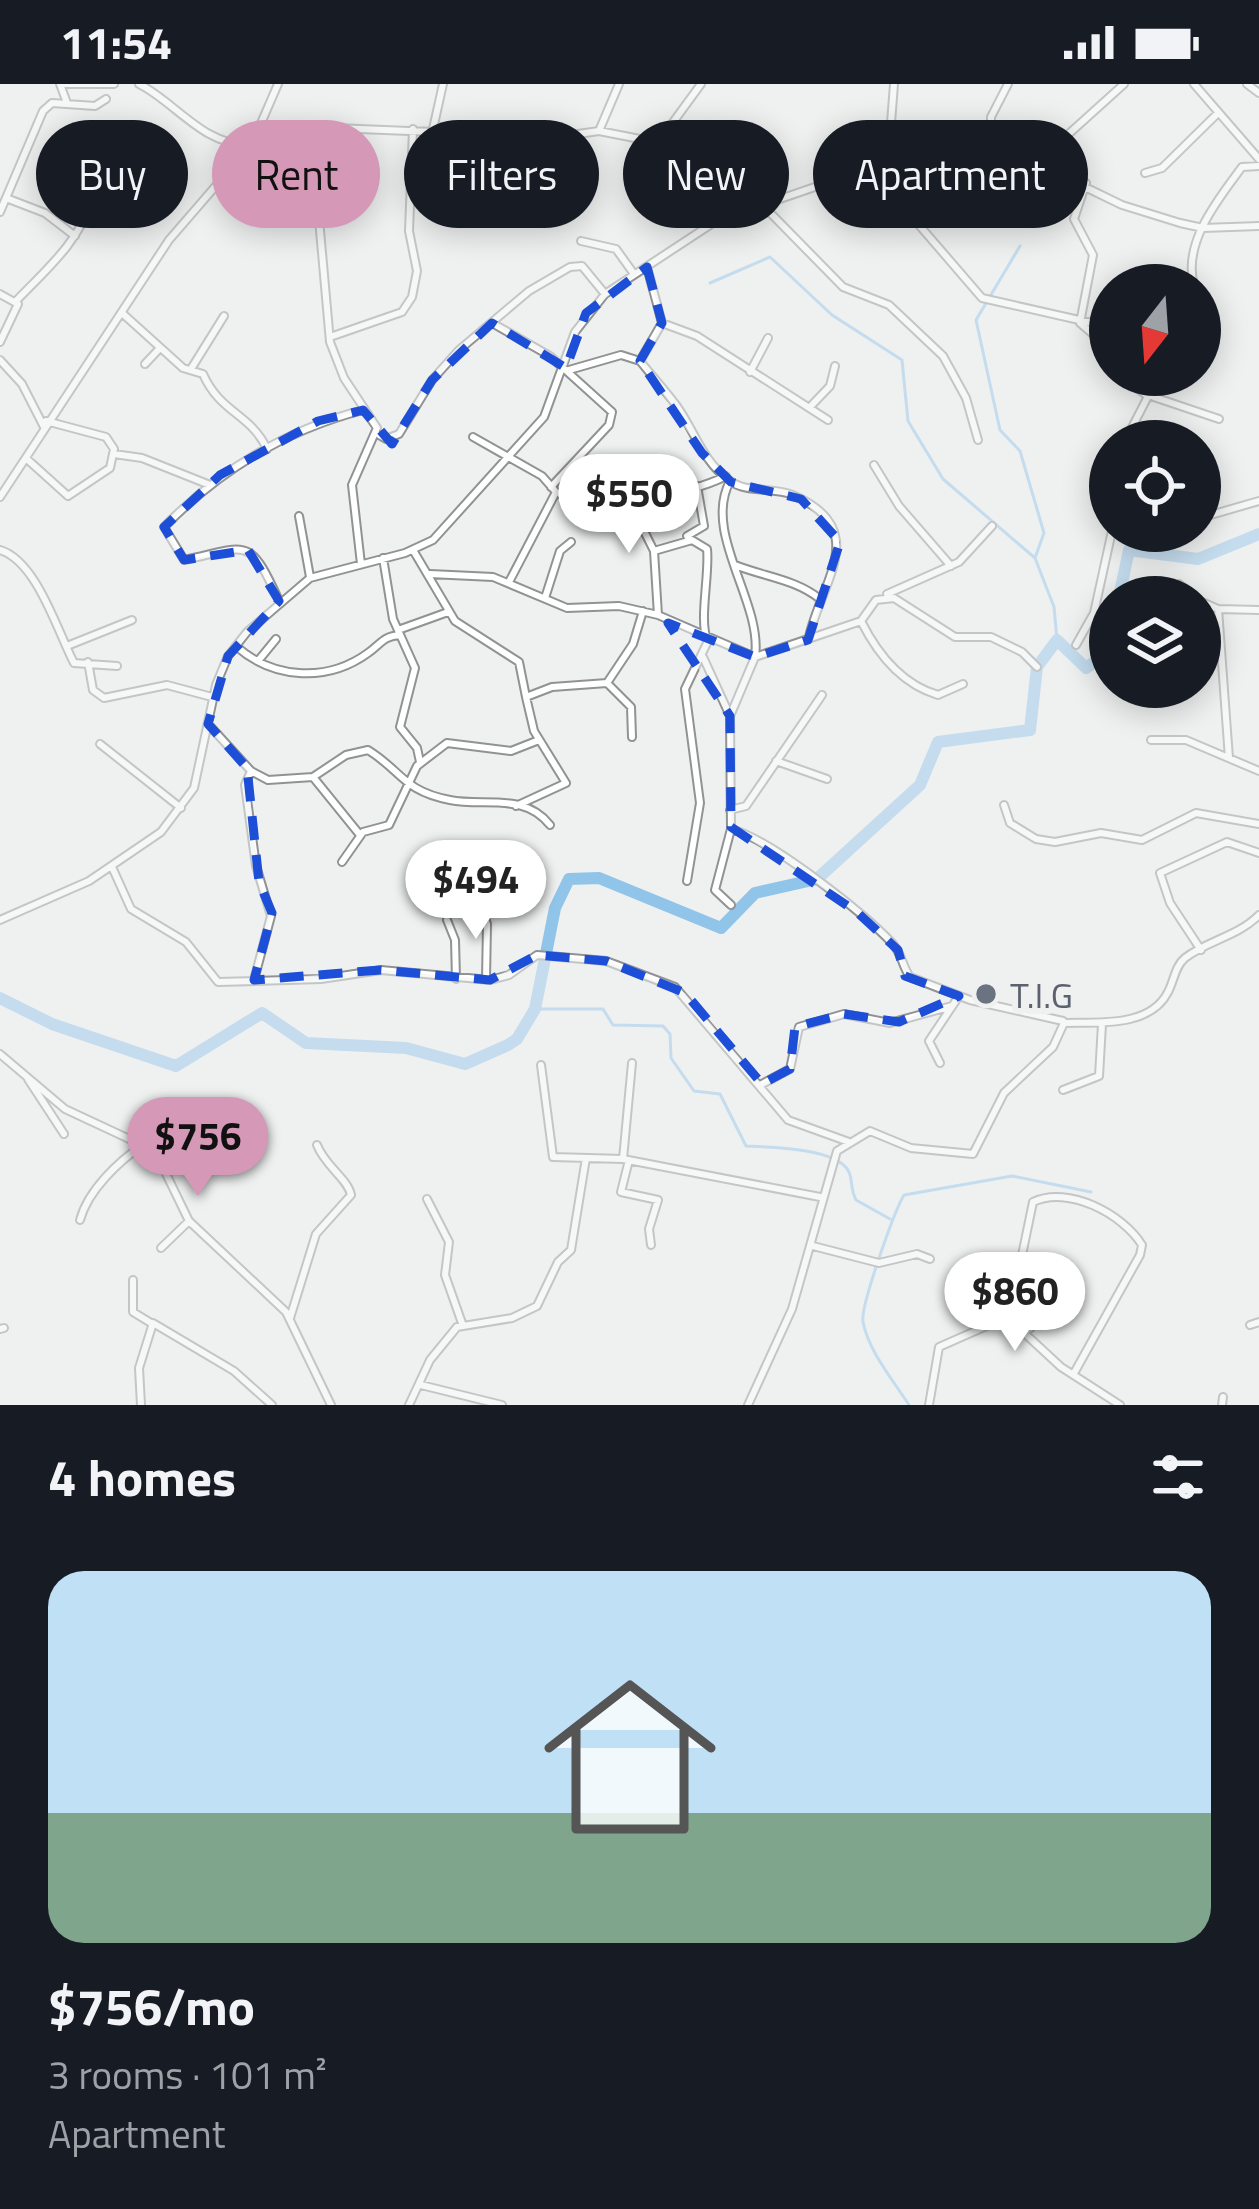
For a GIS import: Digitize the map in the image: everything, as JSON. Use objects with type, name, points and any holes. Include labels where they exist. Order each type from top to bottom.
[{"type":"street","points":[[67,104],[63,84],[114,84]]},
{"type":"street","points":[[139,84],[212,133]]},
{"type":"street","points":[[262,120],[278,84]]},
{"type":"street","points":[[435,120],[443,84]]},
{"type":"street","points":[[620,84],[599,131],[623,136]]},
{"type":"street","points":[[675,120],[701,84]]},
{"type":"street","points":[[891,120],[894,84]]},
{"type":"street","points":[[991,120],[1008,84]]},
{"type":"street","points":[[1084,120],[1124,84]]},
{"type":"street","points":[[1192,264],[1203,228],[1238,171],[1259,163],[1194,84]]},
{"type":"street","points":[[1247,84],[1259,93]]},
{"type":"street","points":[[0,212],[44,111],[52,103],[95,106],[106,99]]},
{"type":"street","points":[[1145,173],[1167,164],[1218,113]]},
{"type":"street","points":[[1088,184],[1122,205],[1203,228],[1259,226]]},
{"type":"street","points":[[0,496],[169,240],[212,190]]},
{"type":"street","points":[[6,198],[45,213],[75,236]]},
{"type":"street","points":[[16,301],[79,228]]},
{"type":"street","points":[[320,228],[330,337],[344,378],[378,434],[386,439],[399,434],[432,380],[492,323],[552,276],[578,265],[604,294]]},
{"type":"street","points":[[330,337],[402,312],[412,297],[417,271],[409,228]]},
{"type":"street","points":[[0,920],[112,867],[161,832],[182,808],[197,778],[212,697],[236,645],[310,578],[413,550],[458,516],[544,417],[567,369],[581,321],[604,294],[703,228]]},
{"type":"street","points":[[785,228],[843,287],[889,305],[943,356],[966,398],[978,440]]},
{"type":"street","points":[[922,228],[982,298],[1089,324]]},
{"type":"street","points":[[1079,228],[1093,255],[1080,323]]},
{"type":"street","points":[[581,241],[616,249],[634,274]]},
{"type":"street","points":[[640,362],[662,323],[647,267]]},
{"type":"street","points":[[0,294],[16,301]]},
{"type":"street","points":[[0,342],[18,309],[16,301]]},
{"type":"street","points":[[122,313],[160,349],[203,374],[225,410],[253,424],[267,449]]},
{"type":"street","points":[[191,369],[224,316]]},
{"type":"street","points":[[492,323],[567,369],[612,416],[553,489],[508,582]]},
{"type":"street","points":[[662,323],[697,336],[828,420]]},
{"type":"street","points":[[1080,323],[1089,331]]},
{"type":"street","points":[[750,372],[769,338]]},
{"type":"street","points":[[145,364],[160,349]]},
{"type":"street","points":[[567,369],[621,355],[640,362],[677,406],[702,453],[728,479]]},
{"type":"street","points":[[0,360],[22,384],[45,424]]},
{"type":"street","points":[[810,407],[830,386],[835,366]]},
{"type":"street","points":[[1151,396],[1219,419]]},
{"type":"street","points":[[279,602],[265,569],[248,550],[231,547],[184,560],[164,527],[210,485],[267,449],[318,421],[363,410]]},
{"type":"street","points":[[28,460],[68,496],[104,476],[114,454],[112,442],[100,433],[45,424]]},
{"type":"street","points":[[361,564],[352,485],[378,434]]},
{"type":"street","points":[[473,437],[542,476],[553,489],[595,503],[728,479],[795,496],[835,531],[838,551],[808,640]]},
{"type":"street","points":[[114,454],[142,458],[210,485]]},
{"type":"street","points":[[874,465],[899,506],[951,566]]},
{"type":"street","points":[[728,479],[723,498],[731,563],[755,618],[755,657],[730,716],[731,829],[715,890],[731,905]]},
{"type":"street","points":[[654,551],[704,530],[697,486]]},
{"type":"street","points":[[646,497],[646,543],[654,551],[658,615]]},
{"type":"street","points":[[1221,512],[1259,501]]},
{"type":"street","points":[[299,516],[310,578]]},
{"type":"street","points":[[430,574],[508,582],[567,608],[643,611],[755,657],[861,621],[884,595],[951,566],[992,526]]},
{"type":"street","points":[[682,539],[706,549],[709,587],[702,625],[708,640],[685,689],[700,803],[688,881]]},
{"type":"street","points":[[545,598],[560,550],[572,542]]},
{"type":"street","points":[[0,550],[16,559],[59,620],[74,663],[117,666]]},
{"type":"street","points":[[413,550],[448,612],[463,628],[519,662],[539,740],[562,768],[566,783],[516,806]]},
{"type":"street","points":[[1076,645],[1094,613],[1106,552]]},
{"type":"street","points":[[383,558],[399,633],[415,668],[400,727],[420,753],[420,763]]},
{"type":"street","points":[[731,563],[765,579],[795,581],[820,599]]},
{"type":"street","points":[[884,595],[905,602],[955,637],[991,637],[1022,652],[1037,667]]},
{"type":"street","points":[[1221,609],[1259,610]]},
{"type":"street","points":[[607,683],[633,644],[643,611]]},
{"type":"street","points":[[236,645],[257,661],[319,676],[365,655],[382,639],[448,612]]},
{"type":"street","points":[[67,646],[132,620]]},
{"type":"street","points":[[861,621],[890,665],[914,686],[938,695],[963,685]]},
{"type":"street","points":[[257,661],[276,639]]},
{"type":"street","points":[[1221,650],[1229,758]]},
{"type":"street","points":[[703,657],[730,716]]},
{"type":"street","points":[[88,662],[93,690],[104,698],[166,685],[212,697]]},
{"type":"street","points":[[526,698],[552,687],[607,683],[631,707],[632,737]]},
{"type":"street","points":[[730,810],[746,806],[822,695]]},
{"type":"street","points":[[208,724],[251,771],[268,780],[313,777],[364,749],[405,786],[452,801],[496,798],[550,825]]},
{"type":"street","points":[[342,862],[360,835],[389,825],[420,763],[453,741],[511,752],[539,740]]},
{"type":"street","points":[[1151,740],[1186,740],[1259,771]]},
{"type":"street","points":[[100,743],[182,808]]},
{"type":"street","points":[[776,761],[827,779]]},
{"type":"street","points":[[251,771],[245,785],[256,866],[271,916],[254,980]]},
{"type":"street","points":[[313,777],[360,835]]},
{"type":"street","points":[[1004,805],[1010,823],[1045,841],[1101,833],[1142,840],[1196,813],[1259,824]]},
{"type":"street","points":[[731,829],[755,838],[809,875],[891,942],[910,977],[959,996],[1067,1022],[1102,1024],[1156,1007],[1179,965],[1244,929],[1259,915]]},
{"type":"street","points":[[1201,950],[1171,903],[1160,873],[1227,842],[1259,853]]},
{"type":"street","points":[[112,867],[131,908],[186,942],[211,978],[321,979],[381,970],[486,980],[509,975],[536,955],[607,961],[675,987],[798,1127],[849,1142]]},
{"type":"street","points":[[471,880],[487,924],[486,980]]},
{"type":"street","points":[[447,920],[455,940],[456,979]]},
{"type":"street","points":[[940,1063],[929,1041],[959,996]]},
{"type":"street","points":[[762,1084],[786,1075],[795,1033],[808,1024],[844,1014],[890,1023],[952,1006]]},
{"type":"street","points":[[748,1405],[784,1329],[811,1246],[831,1159],[870,1131],[911,1148],[973,1154],[1004,1093],[1021,1072],[1048,1053],[1067,1022]]},
{"type":"street","points":[[1063,1090],[1099,1076],[1102,1024]]},
{"type":"street","points":[[0,1054],[65,1109],[116,1137],[142,1144],[161,1161],[174,1200],[189,1221],[278,1300],[331,1405]]},
{"type":"street","points":[[632,1063],[621,1192],[658,1200],[649,1229],[651,1245]]},
{"type":"street","points":[[541,1065],[550,1153],[626,1160],[820,1197]]},
{"type":"street","points":[[26,1076],[40,1105],[64,1134]]},
{"type":"street","points":[[80,1220],[85,1205],[156,1124],[204,1123]]},
{"type":"street","points":[[289,1322],[316,1234],[351,1195],[347,1183],[327,1167],[317,1144]]},
{"type":"street","points":[[409,1405],[442,1341],[463,1326],[512,1318],[538,1306],[558,1262],[571,1250],[586,1159]]},
{"type":"street","points":[[1009,1318],[1033,1202],[1045,1196],[1094,1206],[1129,1228],[1142,1245],[1140,1255],[1073,1376]]},
{"type":"street","points":[[427,1199],[449,1242],[445,1275],[463,1326]]},
{"type":"street","points":[[161,1248],[189,1221]]},
{"type":"street","points":[[811,1246],[873,1262],[917,1254],[930,1259]]},
{"type":"street","points":[[133,1280],[133,1312],[234,1371],[272,1405]]},
{"type":"street","points":[[1025,1333],[1043,1316],[1060,1318],[1078,1297]]},
{"type":"street","points":[[1009,1318],[1073,1376],[1120,1405]]},
{"type":"street","points":[[929,1405],[939,1347],[1009,1318]]},
{"type":"street","points":[[140,1405],[139,1368],[151,1323]]},
{"type":"street","points":[[421,1385],[502,1405]]},
{"type":"highlighted area","points":[[647,267],[662,323],[640,361],[702,453],[731,482],[801,499],[840,542],[808,640],[755,657],[668,623],[730,716],[731,827],[858,913],[898,950],[905,976],[959,996],[899,1022],[844,1014],[795,1027],[790,1069],[762,1084],[685,993],[606,961],[537,955],[490,980],[381,970],[254,980],[272,913],[259,882],[247,768],[208,724],[228,656],[279,601],[248,550],[184,560],[164,527],[220,475],[318,421],[363,410],[392,444],[432,380],[492,323],[566,368],[586,313]]},
{"type":"waterway","points":[[1020,246],[976,320],[1000,430],[1020,451],[1044,533],[1035,558]]},
{"type":"waterway","points":[[710,283],[770,257],[832,315],[902,360],[908,421],[943,479],[1035,558],[1054,607],[1057,640]]},
{"type":"waterway","points":[[1123,576],[1129,550],[1198,559],[1259,534]]},
{"type":"waterway","points":[[0,998],[52,1024],[176,1066],[262,1013],[306,1043],[406,1048],[465,1064],[517,1039],[535,1009],[555,908],[569,879],[599,878],[721,928],[755,893],[817,879],[920,785],[938,742],[1030,730],[1037,667],[1057,640],[1089,666]]},
{"type":"waterway","points":[[535,1009],[603,1009],[613,1025],[663,1026],[670,1034],[671,1058],[694,1091],[720,1094],[746,1146],[802,1150],[831,1158],[849,1172],[856,1200],[890,1219]]},
{"type":"waterway","points":[[909,1405],[876,1355],[863,1322],[872,1280],[904,1195],[1012,1176],[1091,1192]]},
{"type":"place","name":"T.I.G","points":[[986,994]]}]
